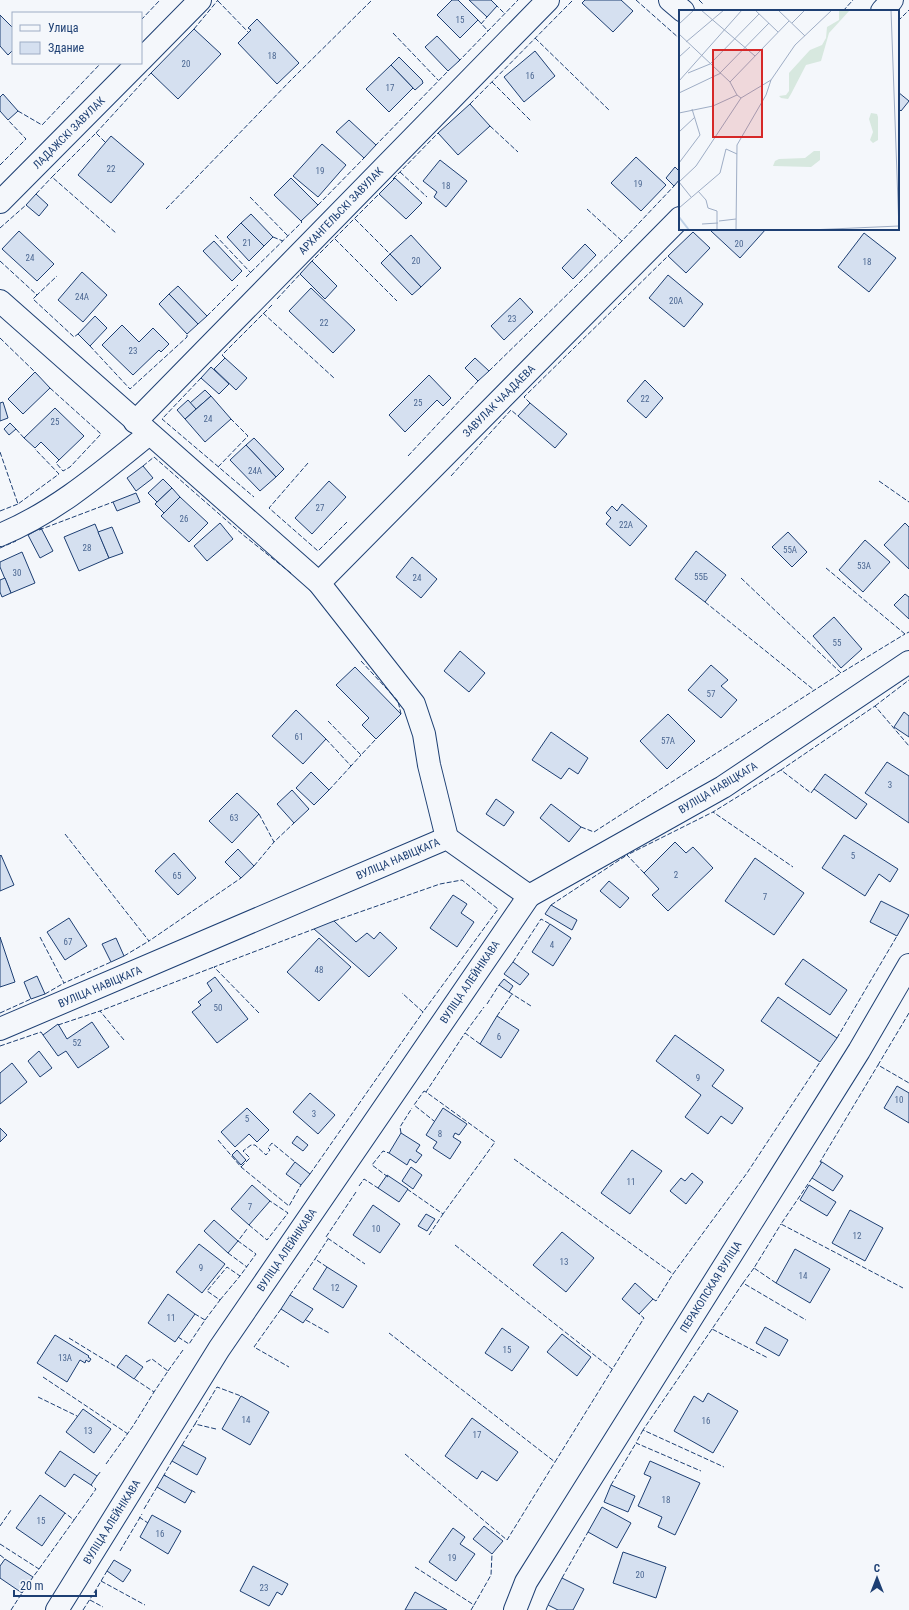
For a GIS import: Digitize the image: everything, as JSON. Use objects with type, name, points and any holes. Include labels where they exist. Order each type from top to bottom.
[{"type":"street","points":[[142,59],[200,0]]},
{"type":"street","name":"АРХАНГЕЛЬСКІ ЗАВУЛАК","points":[[0,535],[23,526],[82,489],[142,428],[548,0]]},
{"type":"street","points":[[670,0],[682,10]]},
{"type":"street","points":[[883,10],[892,0]]},
{"type":"street","name":"ЛАДАЖСКІ ЗАВУЛАК","points":[[0,202],[137,64]]},
{"type":"street","name":"ЗАВУЛАК ЧААДАЕВА","points":[[319,583],[679,219]]},
{"type":"street","points":[[0,301],[319,583],[414,704],[423,729],[429,764],[447,838]]},
{"type":"street","name":"ВУЛІЦА НАВІЦКАГА","points":[[0,1029],[447,838],[529,896],[723,787],[909,662]]},
{"type":"street","name":"ВУЛІЦА АЛЕЙНІКАВА","points":[[57,1610],[219,1349],[529,896]]},
{"type":"street","name":"ПЕРАКОПСКАЯ ВУЛІЦА","points":[[515,1610],[526,1582],[859,1052],[909,965]]},
{"type":"building","points":[[452,0],[458,0],[478,20],[460,38],[437,15]]},
{"type":"building","points":[[469,0],[491,0],[497,6],[487,17]]},
{"type":"building","points":[[585,0],[621,0],[633,11],[613,32],[582,3]]},
{"type":"building","points":[[0,15],[12,27],[12,51],[8,55],[0,46]]},
{"type":"building","points":[[257,19],[299,63],[277,84],[238,43],[251,30],[248,28]]},
{"type":"building","points":[[194,29],[221,54],[178,99],[151,73]]},
{"type":"building","points":[[437,36],[460,60],[448,71],[425,47]]},
{"type":"building","points":[[535,51],[555,76],[524,102],[504,77]]},
{"type":"building","points":[[399,57],[422,80],[423,83],[415,90],[391,65]]},
{"type":"building","points":[[391,65],[413,88],[389,112],[366,89]]},
{"type":"building","points":[[899,93],[909,101],[901,111],[899,109]]},
{"type":"building","points":[[3,94],[18,111],[8,120],[0,111],[0,97]]},
{"type":"building","points":[[470,104],[490,126],[458,155],[438,133]]},
{"type":"building","points":[[349,120],[376,145],[364,158],[336,132]]},
{"type":"building","points":[[111,136],[144,164],[111,203],[78,175]]},
{"type":"building","points":[[322,144],[346,165],[318,197],[293,176]]},
{"type":"building","points":[[636,157],[666,185],[641,211],[611,183]]},
{"type":"building","points":[[440,160],[467,181],[446,207],[434,197],[437,192],[423,181]]},
{"type":"building","points":[[675,167],[679,171],[679,180],[674,186],[666,178]]},
{"type":"building","points":[[291,178],[318,205],[301,221],[274,195]]},
{"type":"building","points":[[395,178],[422,203],[406,219],[379,194]]},
{"type":"building","points":[[36,194],[48,205],[39,216],[26,205]]},
{"type":"building","points":[[251,214],[273,237],[264,246],[241,223]]},
{"type":"building","points":[[241,223],[264,246],[249,261],[227,237]]},
{"type":"building","points":[[712,230],[765,230],[740,258]]},
{"type":"building","points":[[19,231],[54,264],[37,281],[2,249]]},
{"type":"building","points":[[693,232],[710,248],[686,273],[668,256]]},
{"type":"building","points":[[864,233],[896,258],[869,292],[838,267]]},
{"type":"building","points":[[411,235],[441,268],[421,287],[390,254]]},
{"type":"building","points":[[214,241],[242,271],[232,281],[203,251]]},
{"type":"building","points":[[585,244],[596,255],[573,279],[562,268]]},
{"type":"building","points":[[390,254],[421,287],[412,295],[381,263]]},
{"type":"building","points":[[312,261],[337,286],[325,299],[300,274]]},
{"type":"building","points":[[82,272],[107,295],[83,322],[58,300]]},
{"type":"building","points":[[668,275],[703,304],[684,327],[649,298]]},
{"type":"building","points":[[178,286],[207,316],[198,324],[169,294]]},
{"type":"building","points":[[311,288],[355,330],[333,353],[289,311]]},
{"type":"building","points":[[169,294],[198,324],[187,334],[159,304]]},
{"type":"building","points":[[520,298],[533,312],[504,340],[491,326]]},
{"type":"building","points":[[95,316],[107,328],[90,346],[78,334]]},
{"type":"building","points":[[122,325],[139,342],[153,328],[169,344],[161,352],[159,350],[133,375],[102,345]]},
{"type":"building","points":[[225,358],[247,378],[236,390],[214,369]]},
{"type":"building","points":[[475,358],[489,371],[478,381],[465,368]]},
{"type":"building","points":[[211,367],[229,384],[219,394],[201,378]]},
{"type":"building","points":[[35,372],[50,388],[23,414],[8,399]]},
{"type":"building","points":[[429,375],[451,398],[443,406],[437,400],[405,432],[389,415]]},
{"type":"building","points":[[645,380],[663,398],[646,418],[627,401]]},
{"type":"building","points":[[205,390],[211,396],[196,409],[190,403]]},
{"type":"building","points":[[211,396],[231,419],[205,442],[185,419]]},
{"type":"building","points":[[188,400],[196,409],[185,419],[177,410]]},
{"type":"building","points":[[3,402],[8,418],[0,421],[0,403]]},
{"type":"building","points":[[530,403],[567,434],[555,448],[518,416]]},
{"type":"building","points":[[55,408],[84,436],[59,460],[41,442],[35,448],[24,438]]},
{"type":"building","points":[[10,423],[16,429],[9,435],[4,429]]},
{"type":"building","points":[[254,438],[284,469],[276,477],[246,445]]},
{"type":"building","points":[[246,445],[276,477],[260,491],[230,460]]},
{"type":"building","points":[[143,466],[153,478],[136,491],[127,478]]},
{"type":"building","points":[[163,479],[172,488],[157,502],[148,493]]},
{"type":"building","points":[[329,481],[346,497],[312,534],[295,518]]},
{"type":"building","points":[[172,488],[180,497],[164,513],[155,504]]},
{"type":"building","points":[[136,493],[140,502],[117,511],[113,502]]},
{"type":"building","points":[[180,497],[208,523],[189,542],[161,516]]},
{"type":"building","points":[[622,504],[647,526],[630,546],[606,524],[611,518],[606,513],[612,506],[617,511]]},
{"type":"building","points":[[220,523],[233,539],[207,561],[194,546]]},
{"type":"building","points":[[905,523],[909,527],[909,569],[884,545]]},
{"type":"building","points":[[95,524],[109,558],[79,571],[64,537]]},
{"type":"building","points":[[112,527],[123,553],[109,558],[98,532]]},
{"type":"building","points":[[41,528],[53,551],[40,558],[28,535]]},
{"type":"building","points":[[788,532],[807,552],[792,567],[772,547]]},
{"type":"building","points":[[865,540],[890,562],[863,592],[839,570]]},
{"type":"building","points":[[696,551],[726,575],[705,602],[675,579]]},
{"type":"building","points":[[22,552],[35,583],[11,593],[0,567],[0,562]]},
{"type":"building","points":[[412,557],[437,579],[421,598],[396,577]]},
{"type":"building","points":[[5,578],[11,593],[2,597],[0,592],[0,580]]},
{"type":"building","points":[[905,594],[909,597],[909,619],[894,605]]},
{"type":"building","points":[[834,617],[862,649],[841,668],[813,636]]},
{"type":"building","points":[[460,651],[485,673],[469,692],[444,671]]},
{"type":"building","points":[[711,665],[728,680],[721,686],[737,700],[721,718],[688,690]]},
{"type":"building","points":[[355,667],[401,714],[376,739],[362,725],[369,718],[336,685]]},
{"type":"building","points":[[296,710],[326,739],[303,764],[272,736]]},
{"type":"building","points":[[904,712],[909,716],[909,737],[894,727]]},
{"type":"building","points":[[668,714],[695,741],[667,769],[640,741]]},
{"type":"building","points":[[551,732],[588,758],[578,774],[569,768],[561,779],[532,760]]},
{"type":"building","points":[[887,762],[909,776],[909,823],[865,793]]},
{"type":"building","points":[[311,772],[329,790],[314,805],[296,788]]},
{"type":"building","points":[[825,774],[867,804],[856,819],[814,789]]},
{"type":"building","points":[[292,790],[309,809],[294,823],[277,804]]},
{"type":"building","points":[[237,793],[259,814],[232,843],[209,821]]},
{"type":"building","points":[[496,799],[514,812],[504,826],[486,814]]},
{"type":"building","points":[[551,804],[581,827],[569,842],[540,818]]},
{"type":"building","points":[[844,835],[898,869],[890,882],[879,874],[865,896],[822,868]]},
{"type":"building","points":[[675,842],[686,853],[693,847],[713,868],[668,911],[652,895],[659,889],[644,873]]},
{"type":"building","points":[[238,849],[254,866],[241,878],[225,862]]},
{"type":"building","points":[[174,853],[196,878],[178,895],[155,871]]},
{"type":"building","points":[[1,855],[14,885],[0,891],[0,856]]},
{"type":"building","points":[[755,858],[804,893],[774,935],[725,901]]},
{"type":"building","points":[[609,881],[629,898],[620,908],[600,891]]},
{"type":"building","points":[[453,895],[467,904],[461,913],[474,922],[457,947],[430,928]]},
{"type":"building","points":[[881,901],[909,915],[897,936],[870,922]]},
{"type":"building","points":[[551,905],[577,920],[572,930],[545,914]]},
{"type":"building","points":[[69,918],[87,946],[65,960],[47,932]]},
{"type":"building","points":[[334,921],[356,942],[367,933],[374,939],[380,932],[397,948],[369,977],[314,929]]},
{"type":"building","points":[[550,924],[571,938],[553,966],[532,952]]},
{"type":"building","points":[[0,937],[15,982],[0,987]]},
{"type":"building","points":[[116,938],[124,956],[111,962],[102,944]]},
{"type":"building","points":[[319,938],[351,967],[319,1001],[287,972]]},
{"type":"building","points":[[803,959],[847,990],[830,1015],[785,984]]},
{"type":"building","points":[[513,962],[529,974],[520,985],[504,974]]},
{"type":"building","points":[[37,976],[45,994],[31,999],[24,982]]},
{"type":"building","points":[[215,977],[248,1019],[217,1043],[192,1012],[201,1005],[198,1002],[212,991],[207,983]]},
{"type":"building","points":[[504,979],[513,986],[509,992],[499,985]]},
{"type":"building","points":[[778,997],[837,1038],[820,1062],[761,1021]]},
{"type":"building","points":[[497,1016],[519,1030],[501,1058],[480,1044]]},
{"type":"building","points":[[92,1022],[109,1047],[78,1068],[66,1051],[58,1056],[43,1035],[58,1024],[67,1039]]},
{"type":"building","points":[[675,1035],[724,1070],[712,1086],[743,1108],[732,1124],[721,1116],[708,1134],[685,1117],[701,1095],[656,1061]]},
{"type":"building","points":[[39,1051],[52,1068],[40,1077],[28,1061]]},
{"type":"building","points":[[12,1063],[27,1082],[0,1104],[0,1073]]},
{"type":"building","points":[[897,1086],[909,1093],[909,1123],[884,1108]]},
{"type":"building","points":[[310,1093],[335,1115],[318,1134],[293,1112]]},
{"type":"building","points":[[247,1108],[269,1130],[257,1142],[249,1134],[235,1147],[221,1132]]},
{"type":"building","points":[[443,1108],[467,1124],[459,1135],[455,1133],[453,1137],[461,1142],[450,1159],[433,1148],[437,1142],[426,1135]]},
{"type":"building","points":[[0,1128],[7,1135],[0,1142]]},
{"type":"building","points":[[401,1133],[420,1145],[416,1151],[422,1155],[416,1163],[410,1159],[407,1165],[389,1153]]},
{"type":"building","points":[[297,1136],[308,1145],[303,1151],[292,1143]]},
{"type":"building","points":[[237,1150],[246,1160],[241,1165],[232,1155]]},
{"type":"building","points":[[632,1150],[662,1171],[630,1214],[601,1193]]},
{"type":"building","points":[[295,1162],[310,1174],[301,1185],[286,1174]]},
{"type":"building","points":[[822,1162],[843,1176],[833,1191],[812,1178]]},
{"type":"building","points":[[411,1167],[422,1175],[413,1189],[402,1181]]},
{"type":"building","points":[[692,1173],[703,1182],[686,1204],[670,1191],[681,1178],[685,1181]]},
{"type":"building","points":[[387,1175],[408,1189],[399,1202],[378,1188]]},
{"type":"building","points":[[252,1185],[270,1201],[249,1225],[231,1209]]},
{"type":"building","points":[[809,1185],[836,1202],[827,1216],[800,1200]]},
{"type":"building","points":[[373,1205],[400,1224],[380,1253],[353,1235]]},
{"type":"building","points":[[850,1210],[883,1228],[865,1261],[832,1243]]},
{"type":"building","points":[[426,1214],[435,1219],[427,1231],[418,1226]]},
{"type":"building","points":[[214,1220],[238,1241],[228,1253],[204,1231]]},
{"type":"building","points":[[562,1232],[594,1258],[566,1292],[533,1265]]},
{"type":"building","points":[[199,1244],[225,1264],[202,1293],[176,1272]]},
{"type":"building","points":[[795,1249],[830,1269],[810,1303],[776,1283]]},
{"type":"building","points":[[327,1267],[357,1286],[343,1308],[313,1289]]},
{"type":"building","points":[[635,1283],[653,1299],[639,1314],[622,1299]]},
{"type":"building","points":[[168,1294],[195,1314],[175,1342],[148,1323]]},
{"type":"building","points":[[290,1295],[313,1309],[303,1323],[281,1309]]},
{"type":"building","points":[[765,1327],[788,1340],[779,1356],[756,1343]]},
{"type":"building","points":[[502,1328],[529,1347],[512,1371],[485,1353]]},
{"type":"building","points":[[562,1334],[591,1357],[577,1376],[547,1352]]},
{"type":"building","points":[[55,1335],[89,1356],[88,1357],[91,1359],[89,1362],[86,1360],[85,1363],[80,1360],[67,1382],[37,1363]]},
{"type":"building","points":[[126,1355],[143,1367],[134,1379],[117,1367]]},
{"type":"building","points":[[708,1393],[738,1411],[713,1453],[674,1431],[694,1396],[703,1402]]},
{"type":"building","points":[[241,1396],[269,1412],[250,1445],[222,1429]]},
{"type":"building","points":[[83,1409],[111,1429],[94,1453],[66,1432]]},
{"type":"building","points":[[472,1418],[518,1452],[497,1481],[482,1471],[477,1479],[445,1456]]},
{"type":"building","points":[[182,1445],[206,1458],[197,1475],[172,1461]]},
{"type":"building","points":[[60,1451],[97,1476],[91,1485],[74,1474],[65,1487],[45,1473]]},
{"type":"building","points":[[650,1461],[700,1483],[675,1535],[658,1527],[662,1517],[638,1506],[651,1477],[644,1474]]},
{"type":"building","points":[[164,1475],[192,1491],[185,1503],[157,1487]]},
{"type":"building","points":[[611,1485],[635,1496],[628,1512],[604,1502]]},
{"type":"building","points":[[40,1495],[65,1513],[42,1546],[16,1528]]},
{"type":"building","points":[[602,1507],[631,1523],[617,1548],[588,1532]]},
{"type":"building","points":[[152,1515],[181,1531],[168,1554],[140,1537]]},
{"type":"building","points":[[484,1526],[503,1541],[492,1554],[473,1539]]},
{"type":"building","points":[[453,1528],[465,1537],[460,1544],[475,1554],[456,1581],[429,1562]]},
{"type":"building","points":[[623,1552],[666,1567],[656,1598],[613,1583]]},
{"type":"building","points":[[5,1559],[33,1577],[22,1593],[0,1578],[0,1566]]},
{"type":"building","points":[[114,1560],[131,1570],[123,1582],[107,1571]]},
{"type":"building","points":[[253,1566],[288,1584],[282,1595],[277,1592],[269,1606],[240,1591]]},
{"type":"building","points":[[562,1578],[584,1589],[573,1610],[558,1610],[548,1605]]},
{"type":"building","points":[[415,1592],[447,1610],[405,1610]]},
{"type":"fence","points":[[142,19],[160,0]]},
{"type":"fence","points":[[194,29],[218,0]]},
{"type":"fence","points":[[166,209],[292,79],[372,0]]},
{"type":"fence","points":[[458,62],[518,0]]},
{"type":"fence","points":[[470,104],[573,0]]},
{"type":"fence","points":[[636,0],[679,38]]},
{"type":"fence","points":[[699,0],[703,4]]},
{"type":"fence","points":[[844,10],[853,0]]},
{"type":"fence","points":[[218,1],[249,33]]},
{"type":"fence","points":[[495,4],[505,14]]},
{"type":"fence","points":[[899,20],[909,10]]},
{"type":"fence","points":[[481,24],[487,17]]},
{"type":"fence","points":[[478,20],[488,31]]},
{"type":"fence","points":[[393,33],[438,80]]},
{"type":"fence","points":[[535,38],[610,111]]},
{"type":"fence","points":[[18,111],[42,125],[100,64]]},
{"type":"fence","points":[[375,146],[449,70]]},
{"type":"fence","points":[[96,133],[151,73]]},
{"type":"fence","points":[[492,82],[531,121]]},
{"type":"fence","points":[[0,165],[26,139],[8,120]]},
{"type":"fence","points":[[490,126],[518,152]]},
{"type":"fence","points":[[105,142],[96,133],[52,177],[116,233]]},
{"type":"fence","points":[[393,179],[438,133]]},
{"type":"fence","points":[[318,205],[366,156]]},
{"type":"fence","points":[[400,172],[427,197]]},
{"type":"fence","points":[[36,194],[52,177]]},
{"type":"fence","points":[[489,371],[622,241],[675,185]]},
{"type":"fence","points":[[310,263],[381,192]]},
{"type":"fence","points":[[250,197],[288,236]]},
{"type":"fence","points":[[0,228],[26,205]]},
{"type":"fence","points":[[587,209],[622,241]]},
{"type":"fence","points":[[355,219],[390,254]]},
{"type":"fence","points":[[246,277],[302,222],[301,221]]},
{"type":"fence","points":[[215,235],[251,273]]},
{"type":"fence","points":[[273,237],[283,241]]},
{"type":"fence","points":[[335,239],[397,301]]},
{"type":"fence","points":[[530,403],[524,397],[668,256]]},
{"type":"fence","points":[[0,261],[37,295],[57,276]]},
{"type":"fence","points":[[277,299],[302,272]]},
{"type":"fence","points":[[207,316],[238,285]]},
{"type":"fence","points":[[37,295],[33,299],[74,337],[78,334]]},
{"type":"fence","points":[[225,358],[222,355],[273,304]]},
{"type":"fence","points":[[263,313],[334,378]]},
{"type":"fence","points":[[90,346],[130,389],[187,337],[187,334]]},
{"type":"fence","points":[[0,338],[35,372]]},
{"type":"fence","points":[[201,378],[162,419],[254,497]]},
{"type":"fence","points":[[408,456],[478,381]]},
{"type":"fence","points":[[50,388],[101,434],[70,467],[63,471],[56,463],[59,460]]},
{"type":"fence","points":[[451,476],[511,410],[518,416]]},
{"type":"fence","points":[[218,467],[248,436],[231,419]]},
{"type":"fence","points":[[16,429],[24,438]]},
{"type":"fence","points":[[0,452],[18,504],[59,474],[35,449]]},
{"type":"fence","points":[[143,466],[154,457],[242,534],[292,574]]},
{"type":"fence","points":[[308,463],[269,508],[318,551],[347,522]]},
{"type":"fence","points":[[879,481],[909,502]]},
{"type":"fence","points":[[39,530],[113,502]]},
{"type":"fence","points":[[0,511],[18,504]]},
{"type":"fence","points":[[0,548],[16,541]]},
{"type":"fence","points":[[826,568],[905,634],[909,632]]},
{"type":"fence","points":[[741,578],[841,673],[905,634]]},
{"type":"fence","points":[[705,602],[814,690]]},
{"type":"fence","points":[[361,661],[398,701],[401,714]]},
{"type":"fence","points":[[581,827],[594,832],[841,673]]},
{"type":"fence","points":[[875,706],[909,680]]},
{"type":"fence","points":[[814,789],[811,793],[781,770],[875,706],[909,746]]},
{"type":"fence","points":[[328,721],[361,755],[376,739]]},
{"type":"fence","points":[[326,739],[351,766],[361,755]]},
{"type":"fence","points":[[329,790],[351,766]]},
{"type":"fence","points":[[781,770],[713,812],[793,867]]},
{"type":"fence","points":[[644,873],[627,855],[713,812]]},
{"type":"fence","points":[[259,814],[274,842],[294,823]]},
{"type":"fence","points":[[65,834],[149,941],[241,878]]},
{"type":"fence","points":[[254,866],[274,842]]},
{"type":"fence","points":[[551,905],[627,855]]},
{"type":"fence","points":[[334,921],[440,884],[462,880],[498,909],[423,1012],[402,993]]},
{"type":"fence","points":[[513,962],[541,919],[550,924]]},
{"type":"fence","points":[[259,1013],[214,967],[314,929]]},
{"type":"fence","points":[[837,1038],[897,936]]},
{"type":"fence","points":[[40,937],[64,983],[111,962]]},
{"type":"fence","points":[[124,956],[149,941]]},
{"type":"fence","points":[[124,1040],[100,1011],[214,967]]},
{"type":"fence","points":[[45,994],[64,983]]},
{"type":"fence","points":[[487,1004],[499,985]]},
{"type":"fence","points":[[509,992],[531,1006]]},
{"type":"fence","points":[[497,1016],[512,994]]},
{"type":"fence","points":[[0,1013],[31,999]]},
{"type":"fence","points":[[480,1044],[465,1033],[484,1007]]},
{"type":"fence","points":[[58,1025],[100,1011]]},
{"type":"fence","points":[[310,1174],[423,1012]]},
{"type":"fence","points":[[909,1013],[878,1065],[909,1083]]},
{"type":"fence","points":[[0,1046],[41,1032],[43,1035]]},
{"type":"fence","points":[[407,1189],[443,1214],[495,1142],[426,1092],[465,1033]]},
{"type":"fence","points":[[514,1159],[673,1274],[747,1173],[820,1062]]},
{"type":"fence","points":[[822,1162],[820,1162],[878,1065]]},
{"type":"fence","points":[[426,1092],[424,1091],[414,1105],[434,1121]]},
{"type":"fence","points":[[401,1133],[400,1127],[412,1108]]},
{"type":"fence","points":[[218,1140],[241,1167],[289,1206],[301,1185]]},
{"type":"fence","points":[[241,1167],[250,1158],[243,1151],[251,1145],[255,1145],[266,1155],[270,1150],[268,1148],[272,1143],[295,1162]]},
{"type":"fence","points":[[388,1177],[372,1165],[383,1151],[389,1153]]},
{"type":"fence","points":[[812,1178],[781,1224],[903,1288]]},
{"type":"fence","points":[[359,1186],[364,1179],[378,1188]]},
{"type":"fence","points":[[356,1192],[326,1237],[365,1264]]},
{"type":"fence","points":[[249,1225],[267,1240],[288,1213],[270,1201]]},
{"type":"fence","points":[[429,1235],[443,1214]]},
{"type":"fence","points":[[776,1283],[754,1268],[781,1224]]},
{"type":"fence","points":[[205,1320],[220,1300],[207,1291],[227,1267],[240,1276],[256,1254],[238,1241],[247,1229]]},
{"type":"fence","points":[[327,1267],[315,1259],[328,1239]]},
{"type":"fence","points":[[455,1245],[612,1369]]},
{"type":"fence","points":[[228,1253],[247,1267]]},
{"type":"fence","points":[[290,1295],[315,1259]]},
{"type":"fence","points":[[754,1268],[743,1283],[806,1320]]},
{"type":"fence","points":[[653,1299],[656,1301],[673,1274]]},
{"type":"fence","points":[[220,1300],[240,1276]]},
{"type":"fence","points":[[743,1283],[712,1329],[768,1358]]},
{"type":"fence","points":[[281,1309],[254,1347],[289,1367]]},
{"type":"fence","points":[[178,1337],[189,1344],[205,1320],[195,1314]]},
{"type":"fence","points":[[389,1333],[555,1462],[644,1318],[639,1314]]},
{"type":"fence","points":[[306,1320],[329,1333]]},
{"type":"fence","points":[[712,1329],[643,1430],[724,1467]]},
{"type":"fence","points":[[69,1338],[118,1368]]},
{"type":"fence","points":[[168,1371],[183,1350]]},
{"type":"fence","points":[[146,1362],[152,1359],[168,1371],[154,1392]]},
{"type":"fence","points":[[43,1377],[128,1434]]},
{"type":"fence","points":[[106,1464],[133,1426],[154,1392],[133,1378]]},
{"type":"fence","points":[[216,1429],[195,1424],[217,1387],[241,1396]]},
{"type":"fence","points":[[38,1397],[77,1416]]},
{"type":"fence","points":[[182,1445],[195,1424]]},
{"type":"fence","points":[[643,1430],[636,1443],[701,1471]]},
{"type":"fence","points":[[611,1485],[636,1443]]},
{"type":"fence","points":[[405,1454],[507,1540],[555,1462]]},
{"type":"fence","points":[[166,1476],[164,1475],[172,1461]]},
{"type":"fence","points":[[97,1476],[101,1471]]},
{"type":"fence","points":[[74,1520],[96,1489],[91,1485]]},
{"type":"fence","points":[[144,1509],[157,1487]]},
{"type":"fence","points":[[191,1490],[196,1493]]},
{"type":"fence","points":[[0,1526],[11,1510]]},
{"type":"fence","points":[[39,1569],[74,1520],[65,1513]]},
{"type":"fence","points":[[120,1551],[142,1514]]},
{"type":"fence","points":[[139,1517],[148,1523]]},
{"type":"fence","points":[[562,1578],[588,1532]]},
{"type":"fence","points":[[0,1544],[39,1569],[33,1577]]},
{"type":"fence","points":[[415,1567],[474,1605],[491,1575],[492,1554]]},
{"type":"fence","points":[[0,1555],[5,1559]]},
{"type":"fence","points":[[94,1593],[107,1571]]},
{"type":"fence","points":[[101,1581],[145,1605]]},
{"type":"fence","points":[[11,1610],[22,1593]]},
{"type":"fence","points":[[83,1610],[92,1596]]},
{"type":"fence","points":[[90,1600],[103,1607]]},
{"type":"fence","points":[[471,1610],[474,1605]]},
{"type":"fence","points":[[546,1610],[548,1605]]}]
